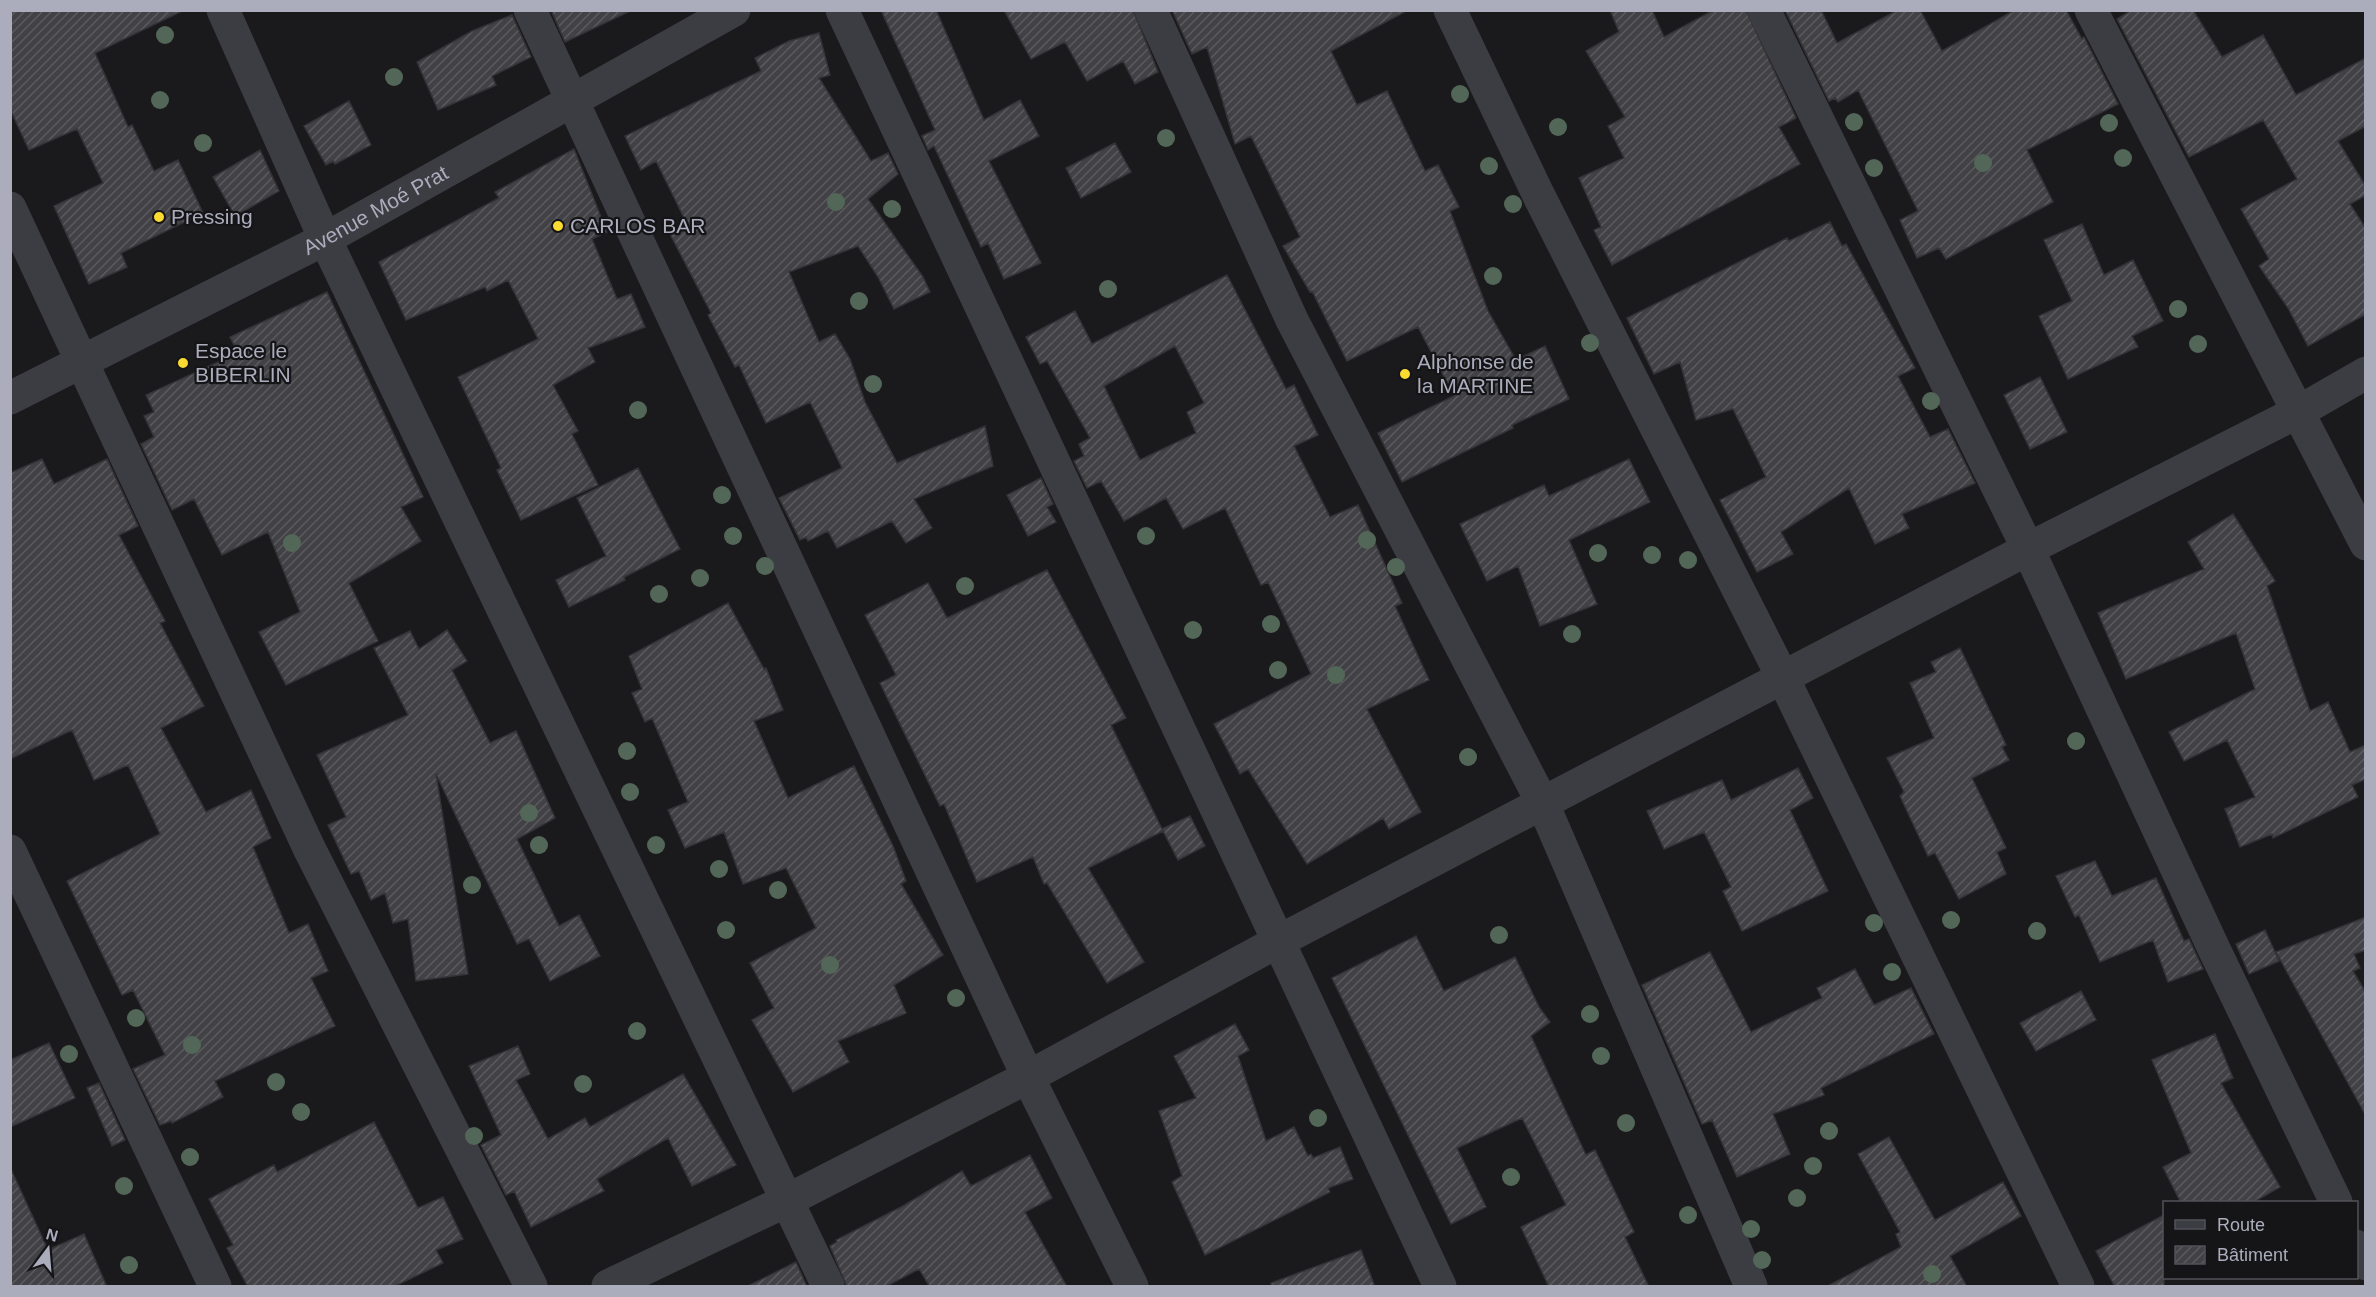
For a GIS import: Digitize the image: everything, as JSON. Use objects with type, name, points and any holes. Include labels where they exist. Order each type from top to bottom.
[{"type":"street","points":[[223,10],[325,239],[828,1287]]},
{"type":"street","points":[[530,10],[571,102],[798,579],[1028,1077],[1132,1287]]},
{"type":"street","name":"Avenue Moé Prat","points":[[10,398],[325,239],[734,10]]},
{"type":"street","points":[[842,10],[1440,1287]]},
{"type":"street","points":[[1151,10],[1292,320],[1543,804],[1751,1287]]},
{"type":"street","points":[[1450,10],[1543,204],[1783,678],[2078,1287]]},
{"type":"street","points":[[1764,10],[2028,549],[2214,949],[2335,1201]]},
{"type":"street","points":[[2091,10],[2366,544]]},
{"type":"street","points":[[10,208],[309,848],[531,1287]]},
{"type":"street","points":[[608,1287],[786,1201],[1028,1077],[1279,941],[2028,549],[2298,412],[2366,374]]},
{"type":"street","points":[[10,851],[215,1287]]},
{"type":"street","points":[[2358,1250],[2366,1264]]},
{"type":"building","points":[[10,10],[184,10],[95,53],[128,127],[132,125],[154,171],[178,160],[203,213],[121,253],[127,267],[89,284],[54,206],[103,183],[77,129],[29,150],[10,109]]},
{"type":"building","points":[[551,10],[632,10],[565,42]]},
{"type":"building","points":[[881,10],[936,10],[984,120],[1020,100],[1039,136],[989,161],[1041,263],[1004,279],[988,243],[981,247],[934,146],[928,150],[922,136],[935,130]]},
{"type":"building","points":[[1004,10],[1133,10],[1158,72],[1135,84],[1123,61],[1087,81],[1065,42],[1031,59]]},
{"type":"building","points":[[1172,10],[1408,10],[1331,51],[1357,105],[1387,91],[1425,171],[1438,165],[1459,207],[1450,211],[1488,311],[1516,360],[1545,346],[1569,399],[1512,425],[1513,428],[1402,482],[1378,433],[1454,396],[1418,327],[1347,361],[1312,291],[1310,292],[1283,246],[1300,237],[1251,136],[1235,144],[1207,47],[1192,54]]},
{"type":"building","points":[[1610,10],[1652,10],[1664,37],[1714,10],[1746,10],[1796,118],[1779,127],[1800,164],[1612,265],[1594,230],[1601,227],[1579,178],[1624,158],[1608,126],[1625,117],[1586,51],[1619,32]]},
{"type":"building","points":[[1785,10],[1821,10],[1837,43],[1898,10],[1920,10],[1942,51],[2015,10],[2066,10],[2082,39],[2084,37],[2118,104],[2027,150],[2053,202],[1946,259],[1939,248],[1917,258],[1900,220],[1918,211],[1858,90],[1838,102],[1835,98],[1829,101]]},
{"type":"building","points":[[2132,10],[2193,10],[2222,57],[2263,35],[2296,95],[2366,58],[2366,126],[2338,141],[2366,187],[2366,195],[2350,204],[2366,229],[2366,314],[2308,346],[2288,308],[2259,266],[2269,259],[2241,209],[2297,179],[2263,120],[2189,157],[2117,19]]},
{"type":"building","points":[[512,15],[531,57],[492,76],[496,85],[438,110],[417,62],[472,31]]},
{"type":"building","points":[[819,33],[830,75],[819,78],[871,161],[888,153],[898,174],[868,199],[923,277],[930,292],[894,309],[878,277],[858,246],[789,272],[819,342],[835,334],[850,359],[865,402],[897,463],[985,426],[993,466],[914,499],[932,528],[906,543],[892,521],[837,548],[828,531],[808,541],[806,537],[800,540],[779,498],[842,468],[810,402],[766,423],[739,365],[735,367],[708,315],[711,313],[669,232],[687,224],[656,161],[641,170],[625,136],[761,71],[755,58],[789,41]]},
{"type":"building","points":[[349,101],[371,145],[335,164],[333,161],[326,165],[304,126]]},
{"type":"building","points":[[1115,143],[1131,172],[1081,198],[1066,168]]},
{"type":"building","points":[[574,149],[607,232],[592,239],[617,299],[631,294],[645,327],[588,348],[595,362],[553,385],[578,431],[572,434],[598,485],[521,520],[497,470],[501,468],[458,377],[538,339],[508,280],[487,291],[485,287],[406,320],[379,262],[499,198],[495,192]]},
{"type":"building","points":[[260,150],[279,191],[235,216],[213,177]]},
{"type":"building","points":[[1830,222],[1842,246],[1846,244],[1915,368],[1898,376],[1930,437],[1948,429],[1975,483],[1902,514],[1909,528],[1875,544],[1849,488],[1781,532],[1793,554],[1757,572],[1720,500],[1766,477],[1733,409],[1696,420],[1680,362],[1654,374],[1627,318],[1787,238],[1789,241]]},
{"type":"building","points":[[2082,224],[2104,275],[2133,260],[2163,321],[2132,336],[2138,347],[2068,379],[2039,316],[2072,301],[2044,240]]},
{"type":"building","points":[[1227,275],[1286,389],[1294,385],[1318,435],[1294,446],[1330,517],[1358,505],[1402,603],[1395,606],[1429,680],[1367,709],[1421,812],[1389,829],[1383,818],[1307,864],[1248,769],[1240,774],[1214,724],[1311,674],[1268,582],[1261,585],[1225,508],[1183,529],[1166,498],[1124,521],[1101,481],[1087,488],[1074,461],[1084,456],[1079,444],[1090,438],[1047,361],[1040,364],[1026,337],[1075,311],[1092,344]],"holes":[[[1175,346],[1204,403],[1187,412],[1196,433],[1140,460],[1104,386]]]},
{"type":"building","points":[[327,292],[423,497],[401,507],[421,541],[349,583],[378,641],[286,685],[259,632],[300,612],[268,532],[222,555],[194,499],[172,510],[141,444],[154,437],[144,416],[154,412],[146,395],[238,353],[230,337]]},
{"type":"building","points":[[2040,377],[2067,432],[2030,449],[2004,395]]},
{"type":"building","points":[[42,459],[54,484],[107,459],[138,526],[119,535],[165,621],[160,623],[204,706],[161,728],[206,812],[251,790],[271,838],[253,847],[289,933],[308,924],[328,971],[311,978],[335,1026],[215,1081],[223,1097],[172,1123],[171,1121],[160,1125],[133,1069],[165,1055],[133,990],[122,995],[67,881],[160,834],[128,765],[94,780],[72,730],[10,759],[10,473]]},
{"type":"building","points":[[1629,459],[1650,502],[1569,540],[1597,604],[1540,626],[1518,566],[1487,581],[1460,524],[1544,485],[1549,496]]},
{"type":"building","points":[[638,468],[680,549],[624,577],[625,580],[569,607],[556,580],[606,556],[577,498]]},
{"type":"building","points":[[1041,478],[1053,504],[1047,507],[1056,522],[1028,536],[1007,495]]},
{"type":"building","points":[[2233,514],[2275,581],[2267,586],[2310,711],[2328,702],[2350,752],[2366,745],[2366,779],[2352,785],[2358,797],[2273,838],[2272,834],[2240,847],[2225,809],[2255,797],[2227,740],[2184,761],[2169,732],[2255,689],[2236,633],[2126,679],[2098,613],[2204,569],[2188,542]]},
{"type":"building","points":[[1047,570],[1126,718],[1111,725],[1162,829],[1190,816],[1205,846],[1178,860],[1163,831],[1088,868],[1144,962],[1107,983],[1047,883],[1044,884],[1033,857],[977,882],[944,804],[940,806],[880,683],[896,675],[865,615],[928,583],[947,618]]},
{"type":"building","points":[[728,603],[764,669],[766,668],[783,710],[754,721],[788,798],[854,766],[893,846],[906,881],[901,884],[943,955],[894,985],[906,1013],[838,1041],[849,1062],[793,1092],[752,1020],[774,1008],[750,963],[816,928],[786,868],[743,884],[724,832],[685,848],[668,810],[688,802],[652,718],[645,722],[632,693],[642,689],[629,656]]},
{"type":"building","points":[[447,630],[467,661],[452,670],[490,743],[516,731],[555,818],[517,839],[559,926],[579,915],[600,956],[550,981],[529,939],[517,944],[436,774],[468,974],[416,981],[408,919],[393,923],[385,893],[371,900],[359,871],[351,874],[328,825],[346,817],[317,755],[408,715],[374,648],[410,631],[419,649]]},
{"type":"building","points":[[1960,648],[2006,745],[2002,747],[2009,760],[1972,778],[2006,848],[1997,852],[2006,874],[1959,899],[1935,853],[1928,856],[1900,796],[1904,792],[1887,758],[1934,738],[1910,683],[1936,672],[1931,662]]},
{"type":"building","points":[[1798,768],[1813,798],[1790,810],[1828,891],[1742,931],[1723,891],[1731,887],[1704,832],[1664,849],[1647,811],[1722,780],[1731,800]]},
{"type":"building","points":[[2095,861],[2112,896],[2156,878],[2184,941],[2189,939],[2203,969],[2168,982],[2153,940],[2100,962],[2079,915],[2075,917],[2056,876]]},
{"type":"building","points":[[2366,917],[2366,950],[2354,954],[2360,968],[2353,971],[2366,993],[2366,1116],[2276,952]]},
{"type":"building","points":[[2265,930],[2279,961],[2249,974],[2236,944]]},
{"type":"building","points":[[1416,936],[1444,991],[1515,957],[1539,1007],[1550,1022],[1531,1036],[1586,1155],[1595,1150],[1634,1232],[1625,1237],[1649,1287],[1549,1287],[1521,1227],[1566,1205],[1522,1118],[1457,1148],[1486,1207],[1451,1224],[1332,978]]},
{"type":"building","points":[[1710,952],[1751,1032],[1822,998],[1817,988],[1855,969],[1874,1005],[1911,988],[1934,1034],[1821,1088],[1824,1095],[1773,1114],[1790,1154],[1737,1177],[1712,1120],[1702,1124],[1642,985]]},
{"type":"building","points":[[2081,991],[2096,1020],[2036,1051],[2020,1023]]},
{"type":"building","points":[[1235,1024],[1249,1050],[1238,1056],[1266,1141],[1294,1127],[1308,1156],[1311,1154],[1313,1158],[1340,1147],[1353,1179],[1328,1188],[1330,1192],[1205,1255],[1172,1182],[1182,1176],[1159,1111],[1196,1098],[1174,1056]]},
{"type":"building","points":[[2215,1034],[2233,1078],[2221,1083],[2280,1187],[2256,1201],[2180,1201],[2163,1167],[2191,1153],[2152,1060]]},
{"type":"building","points":[[49,1043],[75,1098],[10,1127],[10,1060]]},
{"type":"building","points":[[518,1046],[530,1074],[516,1080],[548,1139],[585,1118],[590,1127],[683,1074],[736,1165],[692,1186],[668,1138],[597,1179],[604,1191],[531,1227],[514,1191],[506,1195],[481,1145],[501,1135],[469,1066]]},
{"type":"building","points":[[99,1083],[125,1140],[112,1146],[87,1088]]},
{"type":"building","points":[[374,1122],[418,1208],[443,1197],[463,1239],[436,1250],[443,1263],[393,1287],[248,1287],[227,1248],[233,1245],[209,1199],[274,1165],[277,1172]]},
{"type":"building","points":[[1889,1137],[1935,1220],[2003,1182],[2021,1216],[1950,1256],[1967,1287],[1826,1287],[1901,1247],[1896,1234],[1900,1232],[1858,1154]]},
{"type":"building","points":[[1030,1155],[1052,1198],[1025,1212],[1067,1287],[930,1287],[919,1269],[885,1287],[847,1287],[830,1246],[837,1242],[836,1240],[903,1206],[962,1171],[971,1186]]},
{"type":"building","points":[[10,1167],[48,1250],[84,1234],[107,1287],[10,1287]]},
{"type":"building","points":[[2163,1216],[2164,1287],[2115,1287],[2096,1251]]},
{"type":"building","points":[[1361,1250],[1375,1287],[1271,1287],[1271,1283]]},
{"type":"building","points":[[796,1262],[807,1287],[746,1287]]},
{"type":"place","name":"Pressing","points":[[159,217]]},
{"type":"place","name":"CARLOS BAR","points":[[558,226]]},
{"type":"place","name":"Espace le BIBERLIN","points":[[183,363]]},
{"type":"place","name":"Alphonse de la MARTINE","points":[[1405,374]]}]
